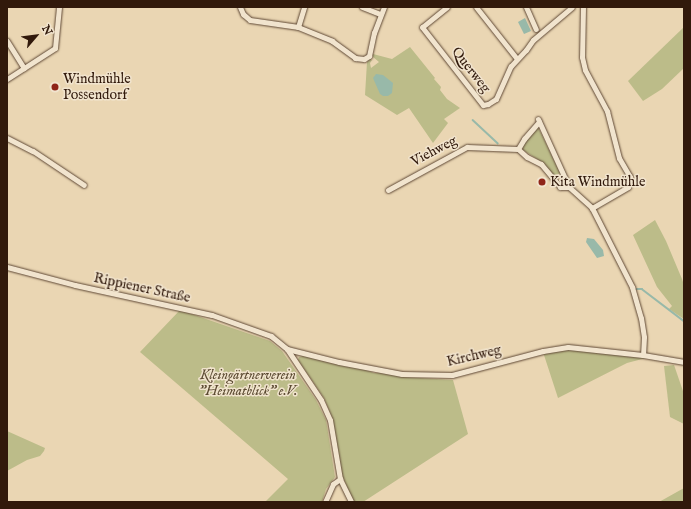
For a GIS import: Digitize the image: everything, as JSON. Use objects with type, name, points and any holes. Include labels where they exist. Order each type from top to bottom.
[{"type":"street","points":[[7,78],[55,48],[59,7]]},
{"type":"street","points":[[240,7],[243,14],[250,20],[298,27],[332,41],[355,58],[366,59],[369,56],[380,14],[384,7]]},
{"type":"street","points":[[298,27],[304,7]]},
{"type":"street","points":[[362,7],[380,14]]},
{"type":"street","name":"Querweg","points":[[446,7],[422,27],[483,105],[496,99],[511,66],[533,40],[572,7]]},
{"type":"street","points":[[476,7],[517,59]]},
{"type":"street","points":[[526,7],[536,29]]},
{"type":"street","points":[[583,7],[582,58],[585,70],[607,111],[620,158],[630,177],[628,187],[592,208]]},
{"type":"street","points":[[7,41],[24,68]]},
{"type":"street","points":[[569,187],[560,187],[541,164],[527,157],[518,149],[538,121],[569,187],[592,208],[635,294],[644,337],[643,355]]},
{"type":"street","points":[[7,138],[33,151],[84,185]]},
{"type":"street","name":"Viehweg","points":[[388,190],[467,147],[518,149]]},
{"type":"street","name":"Rippiener Straße","points":[[7,267],[75,285],[212,315],[271,336],[287,349]]},
{"type":"street","name":"Kirchweg","points":[[287,349],[339,362],[402,374],[452,375],[543,351],[568,347],[643,355],[684,362]]},
{"type":"street","points":[[287,349],[321,400],[330,420],[340,479],[351,502]]},
{"type":"street","points":[[325,502],[332,484],[340,479]]},
{"type":"green space","points":[[684,27],[684,68],[662,89],[643,101],[628,81]]},
{"type":"green space","points":[[410,47],[435,78],[434,79],[441,87],[440,90],[447,99],[460,108],[444,119],[448,123],[433,143],[409,108],[397,115],[365,95],[367,62],[370,59],[372,60],[370,63],[371,68],[379,62],[373,57],[373,54],[392,59]]},
{"type":"green space","points":[[537,128],[539,129],[560,173],[554,176],[545,164],[523,150],[523,145]]},
{"type":"green space","points":[[655,220],[666,241],[684,285],[684,319],[669,309],[672,306],[657,287],[633,235]]},
{"type":"green space","name":"Kleingärtnerverein \"Heimatblick\" e.V.","points":[[180,310],[270,341],[282,351],[316,400],[326,420],[335,477],[326,489],[322,502],[265,502],[288,479],[140,352]]},
{"type":"green space","points":[[569,348],[646,358],[627,363],[558,398],[543,352]]},
{"type":"green space","points":[[303,356],[343,366],[364,369],[374,373],[384,373],[404,377],[453,380],[468,434],[363,502],[354,502],[340,471],[332,417],[324,398],[298,360],[299,357]]},
{"type":"green space","points":[[674,365],[684,394],[684,424],[670,417],[664,366]]},
{"type":"green space","points":[[7,431],[45,448],[44,451],[40,456],[27,460],[7,471]]},
{"type":"green space","points":[[684,488],[684,502],[659,502]]},
{"type":"shaded area","points":[[525,18],[531,31],[524,34],[518,22]]},
{"type":"shaded area","points":[[376,74],[383,75],[393,83],[392,93],[388,96],[383,96],[380,94],[373,78]]},
{"type":"shaded area","points":[[587,238],[594,239],[603,250],[604,256],[597,258],[586,242]]},
{"type":"waterway","points":[[473,120],[498,143]]},
{"type":"waterway","points":[[636,289],[642,289],[684,321]]},
{"type":"place","name":"Windmühle Possendorf","points":[[55,87]]},
{"type":"place","name":"Kita Windmühle","points":[[542,182]]}]
